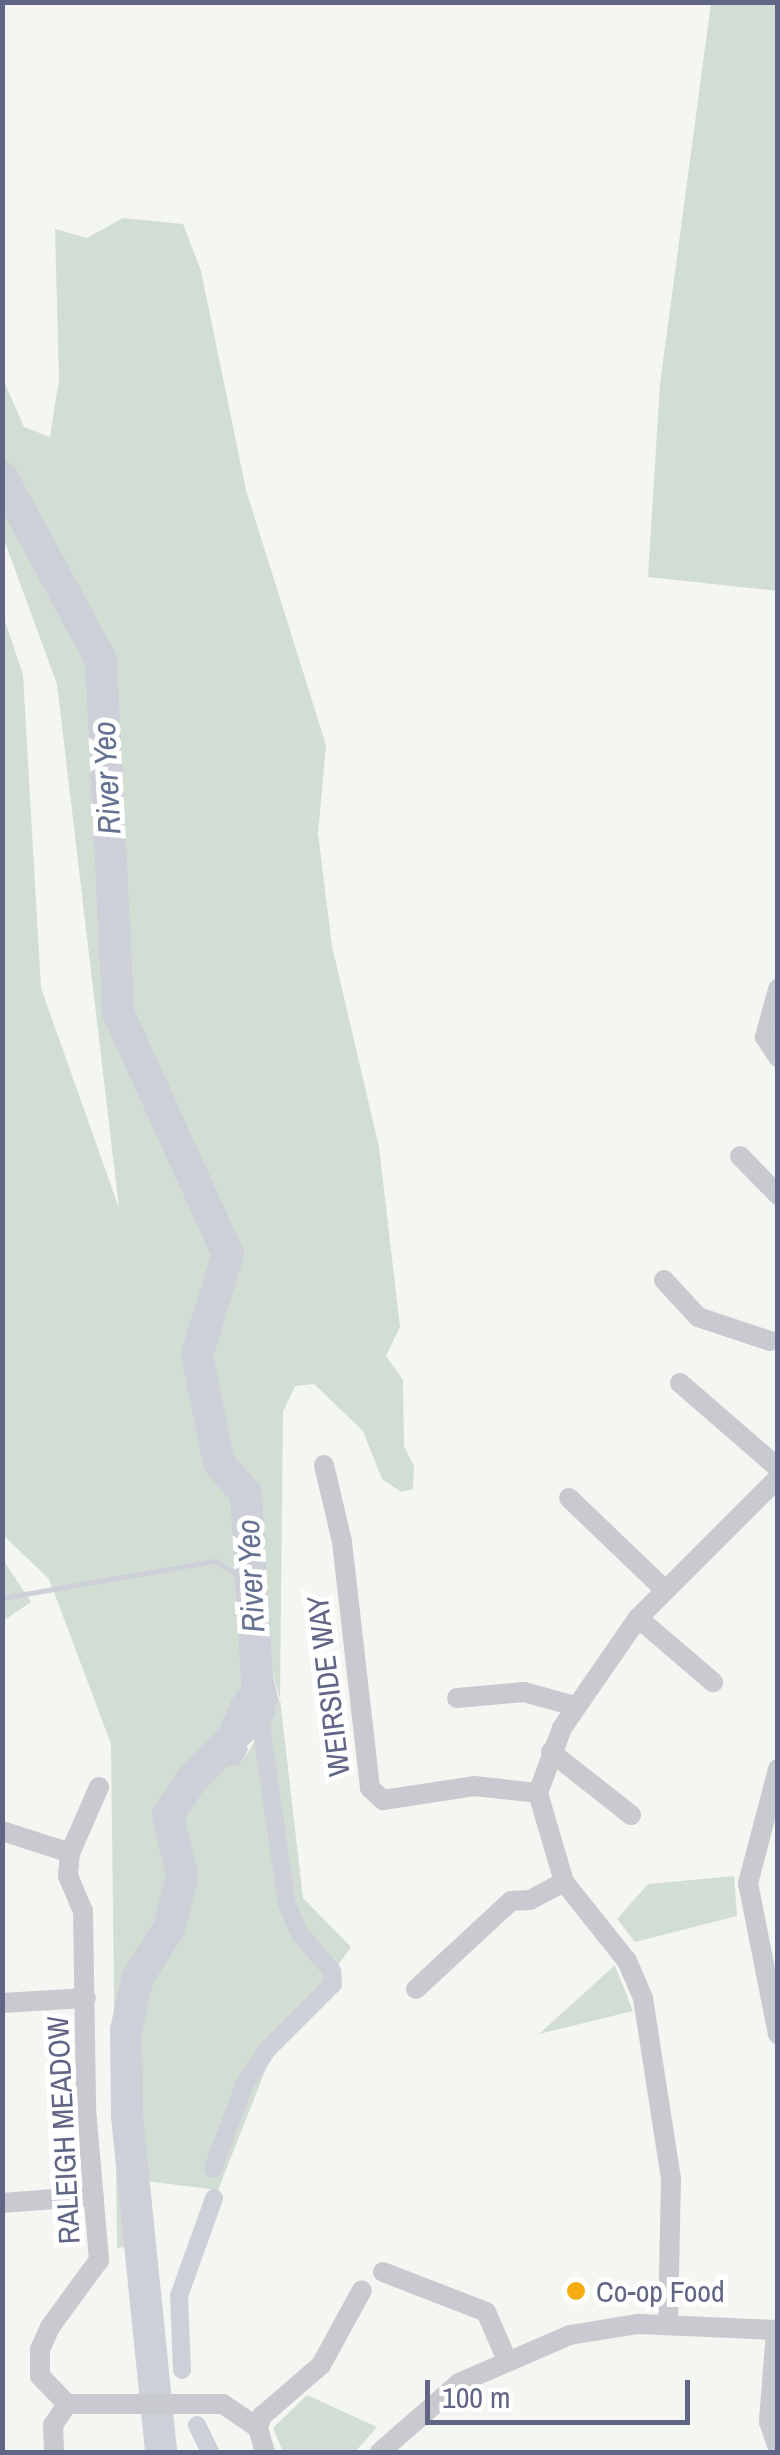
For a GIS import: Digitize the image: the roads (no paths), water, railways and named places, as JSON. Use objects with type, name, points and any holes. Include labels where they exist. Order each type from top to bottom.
[{"type":"street","points":[[778,989],[766,1038],[778,1057]]},
{"type":"street","points":[[740,1156],[778,1196]]},
{"type":"street","points":[[664,1280],[698,1318],[775,1339]]},
{"type":"street","points":[[680,1383],[778,1468]]},
{"type":"street","name":"WEIRSIDE WAY","points":[[324,1465],[342,1542],[370,1788],[383,1800],[474,1786],[538,1793]]},
{"type":"street","points":[[668,2325],[672,2179],[643,1998],[627,1961],[564,1882],[538,1793],[551,1752],[574,1706],[638,1618],[778,1478]]},
{"type":"street","points":[[569,1498],[665,1590]]},
{"type":"street","points":[[638,1618],[712,1682]]},
{"type":"street","points":[[457,1698],[524,1692],[574,1706]]},
{"type":"street","points":[[551,1752],[631,1815]]},
{"type":"street","points":[[778,1770],[748,1882],[778,2034]]},
{"type":"street","points":[[2,1830],[70,1853],[99,1787]]},
{"type":"street","name":"RALEIGH MEADOW","points":[[67,2404],[40,2376],[40,2349],[99,2260],[84,1911],[68,1876],[70,1853]]},
{"type":"street","points":[[416,1989],[511,1901],[530,1900],[564,1882]]},
{"type":"street","points":[[11,1997],[86,1998]]},
{"type":"street","points":[[2,2203],[94,2196]]},
{"type":"street","points":[[384,2272],[486,2312],[506,2358]]},
{"type":"street","points":[[264,2452],[258,2428],[262,2416],[321,2364],[362,2290]]},
{"type":"street","points":[[380,2452],[459,2383],[506,2358],[599,2327],[668,2325],[777,2330],[769,2422],[778,2448]]},
{"type":"street","points":[[54,2452],[53,2424],[67,2404],[98,2408],[208,2399],[258,2428]]},
{"type":"waterway","name":"River Yeo","points":[[2,477],[101,660],[118,1012],[228,1254],[197,1355],[219,1463],[246,1494],[259,1711],[192,1779],[168,1815],[182,1876],[169,1928],[138,1977],[126,2030],[127,2116],[161,2452]]},
{"type":"waterway","points":[[2,1598],[215,1561],[253,1584]]},
{"type":"waterway","points":[[213,2169],[244,2085],[267,2050],[333,1984],[332,1971],[300,1934],[287,1905],[259,1711]]},
{"type":"waterway","points":[[182,2370],[179,2296],[214,2198]]},
{"type":"waterway","points":[[197,2425],[210,2452]]},
{"type":"place","name":"Co-op Food","points":[[576,2291]]}]
